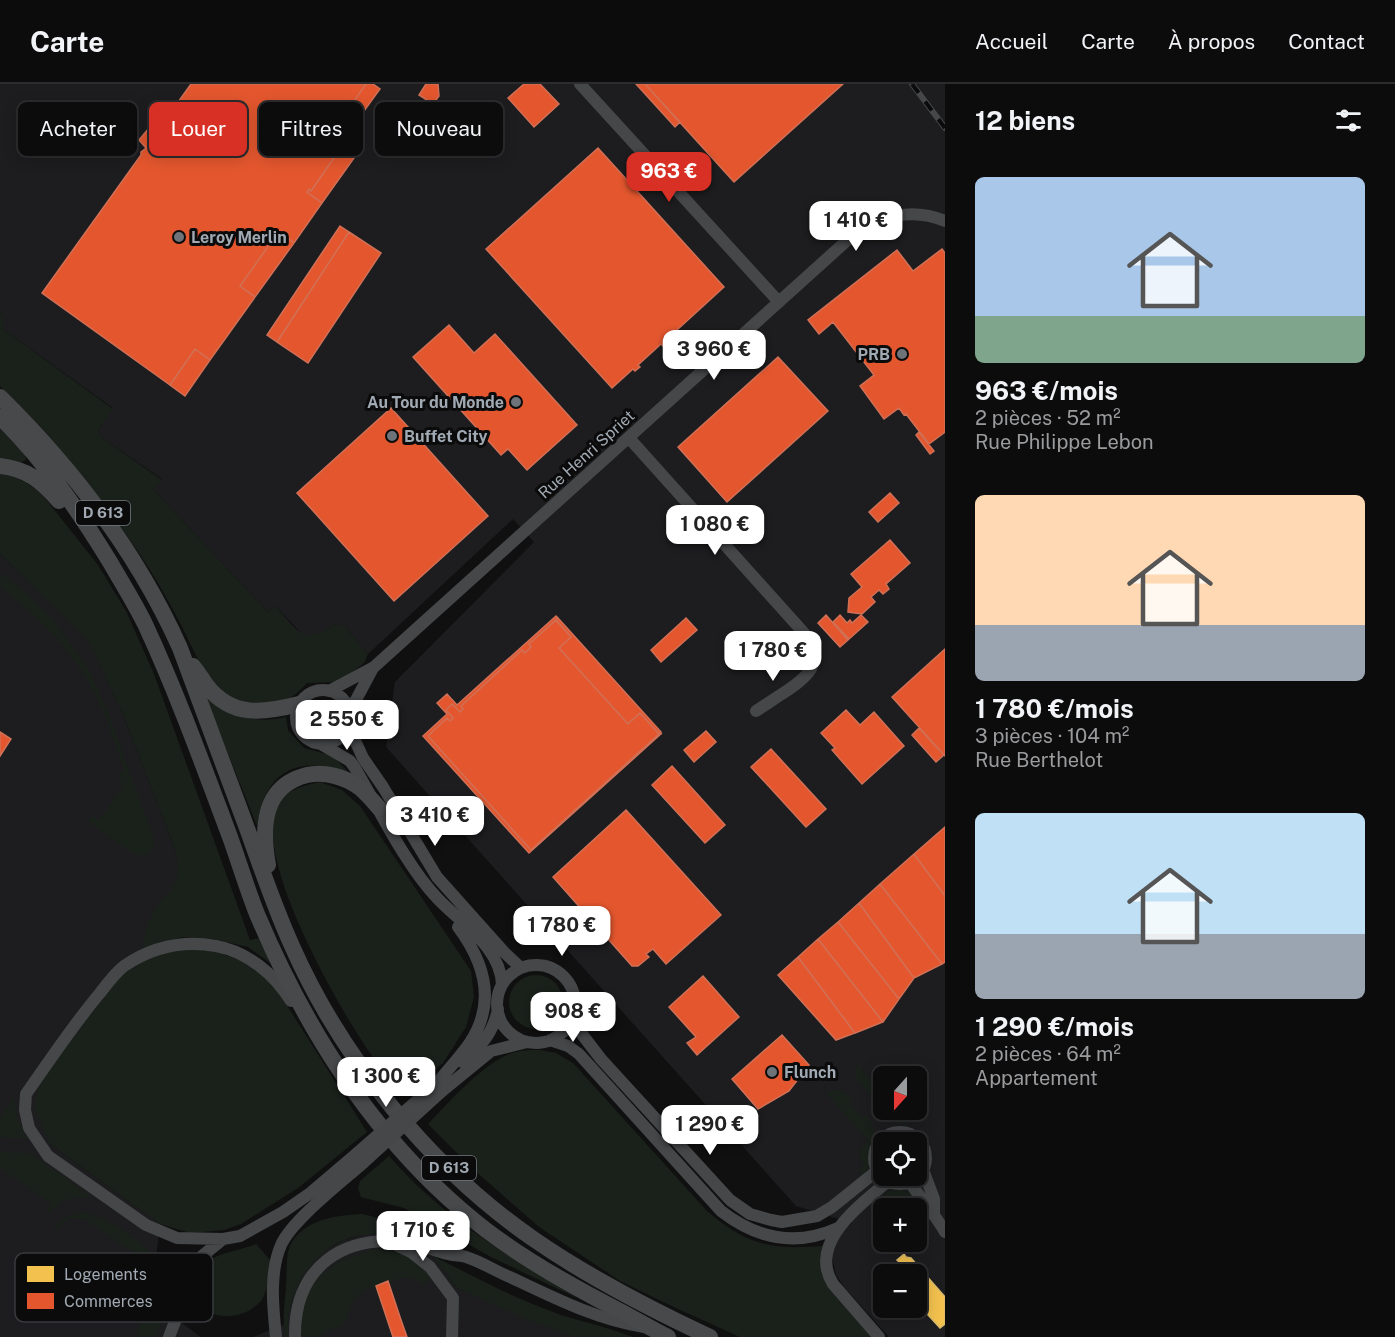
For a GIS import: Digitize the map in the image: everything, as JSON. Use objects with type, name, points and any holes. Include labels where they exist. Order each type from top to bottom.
[{"type":"main road","name":"D 613","points":[[0,396],[50,447],[99,508],[144,575],[162,608],[180,648],[292,947],[333,1023],[358,1062],[418,1136],[471,1189],[531,1237],[602,1283],[710,1337]]},
{"type":"main road","name":"D 613","points":[[0,417],[53,476],[83,517],[144,623],[191,733],[256,912],[280,966],[313,1029],[367,1109],[405,1154],[486,1229],[548,1270],[668,1337]]},
{"type":"main road","points":[[0,466],[27,472],[44,484],[84,530],[118,577]]},
{"type":"main road","points":[[180,648],[207,686],[220,699],[260,712],[299,704]]},
{"type":"main road","points":[[277,910],[267,862],[265,821],[273,798],[281,787],[296,778],[322,773],[351,783],[379,808]]},
{"type":"street","points":[[580,84],[779,302]]},
{"type":"street","name":"Rue Henri Spriet","points":[[374,667],[852,236],[874,222],[886,218],[914,214],[945,221]]},
{"type":"street","points":[[629,438],[812,644],[814,657],[812,668],[806,677],[756,711]]},
{"type":"street","points":[[374,667],[329,691],[316,691],[310,694],[299,704],[296,717],[299,730],[308,740],[321,744],[350,761],[400,845],[470,943],[480,963],[484,974],[485,998],[481,1018],[470,1043],[439,1088]]},
{"type":"street","points":[[321,744],[335,741],[346,731],[349,719],[374,667]]},
{"type":"street","points":[[329,691],[343,699],[363,758],[437,877],[521,968]]},
{"type":"street","points":[[438,899],[494,957],[501,970],[502,985]]},
{"type":"street","points":[[313,1029],[300,1016],[270,974],[252,959],[227,948],[198,943],[178,944],[154,950],[123,967],[87,1009],[27,1094],[25,1110],[29,1128],[48,1156],[146,1225],[177,1238],[223,1239],[240,1236],[283,1212],[360,1159]]},
{"type":"street","points":[[528,1041],[520,1039],[507,1029],[499,1016],[498,996],[502,985],[510,975],[521,968],[541,965],[562,975],[570,985],[574,997],[575,1009],[572,1020],[559,1035],[550,1040]]},
{"type":"street","points":[[276,1337],[272,1297],[281,1246],[308,1212],[360,1159],[439,1088],[486,1040],[498,1007]]},
{"type":"street","points":[[572,1020],[601,1059],[723,1192],[750,1214],[782,1222],[817,1216],[873,1174]]},
{"type":"street","points":[[439,1088],[492,1050],[528,1041],[550,1040],[568,1046],[579,1054],[721,1211],[736,1223],[770,1238],[783,1239],[824,1235],[838,1228]]},
{"type":"street","points":[[927,1181],[934,1199],[934,1213]]},
{"type":"street","points":[[879,1337],[828,1276],[826,1266],[829,1244],[838,1228],[882,1186]]},
{"type":"street","points":[[913,1186],[926,1206],[934,1213],[945,1232]]},
{"type":"street","points":[[206,1253],[223,1239]]},
{"type":"street","points":[[382,1242],[402,1247],[420,1258],[430,1267],[453,1298],[452,1337]]},
{"type":"street","points":[[295,1337],[297,1310],[302,1292],[325,1259],[338,1251],[358,1245],[382,1242],[408,1243],[466,1257],[546,1294],[599,1315],[620,1323],[649,1328]]},
{"type":"street","points":[[169,1337],[175,1322]]},
{"type":"shaded area","points":[[0,84],[945,84],[945,1337],[889,1337],[836,1275],[832,1256],[844,1230],[852,1223],[796,1206],[386,747],[395,682],[534,542],[513,519],[368,654],[345,626],[334,624],[322,633],[310,636],[302,634],[275,606],[268,612],[153,489],[162,479],[102,438],[98,430],[113,408],[3,329],[3,318],[0,311]]},
{"type":"shaded area","points":[[0,311],[3,318],[3,329],[113,409],[98,430],[102,438],[162,480],[153,489],[268,612],[275,606],[295,628],[308,635],[315,635],[334,624],[345,626],[368,654],[364,663],[339,682],[307,683],[293,696],[277,703],[261,704],[242,701],[221,691],[203,667],[157,582],[116,521],[60,452],[0,386]]},
{"type":"shaded area","points":[[0,428],[25,454],[26,460],[22,462],[0,459]]},
{"type":"shaded area","points":[[0,474],[8,474],[41,493],[98,565],[126,611],[154,674],[250,940],[260,938],[273,965],[248,947],[213,939],[182,937],[142,949],[151,917],[176,881],[178,873],[175,849],[124,717],[88,640],[0,554]]},
{"type":"shaded area","points":[[0,554],[88,639],[124,717],[175,849],[179,867],[172,889],[151,917],[142,949],[151,956],[50,1144],[160,1224],[157,1253],[15,1253],[15,1322],[182,1322],[201,1337],[0,1337]]},
{"type":"shaded area","points":[[0,573],[23,590],[51,617],[90,671],[110,718],[155,842],[147,854],[133,853],[88,821],[92,816],[99,820],[122,788],[119,773],[124,769],[116,745],[97,698],[77,663],[46,628],[0,586]]},
{"type":"shaded area","points":[[205,696],[243,717],[264,720],[286,717],[288,730],[304,748],[333,756],[353,777],[323,766],[295,768],[284,773],[269,789],[257,826]]},
{"type":"shaded area","points":[[322,700],[334,705],[339,717],[334,729],[322,734],[310,729],[305,717],[310,705]]},
{"type":"shaded area","points":[[320,782],[342,790],[360,806],[471,971],[474,997],[466,1027],[443,1063],[403,1096],[356,1032],[320,969],[287,895],[277,860],[273,829],[277,805],[290,792]]},
{"type":"shaded area","points":[[202,947],[248,963],[276,988],[367,1132],[298,1188],[241,1224],[224,1230],[190,1233],[160,1224],[50,1144],[34,1108],[38,1088],[50,1067],[121,975],[151,956],[174,950]]},
{"type":"shaded area","points":[[531,975],[541,975],[551,979],[559,987],[563,1002],[559,1017],[551,1025],[541,1029],[531,1029],[521,1025],[513,1017],[509,1007],[509,997],[513,987],[521,979]]},
{"type":"shaded area","points":[[540,1050],[556,1053],[573,1063],[707,1211],[721,1222],[760,1243],[788,1247],[822,1246],[824,1266],[872,1337],[740,1337],[620,1281],[539,1227],[473,1169],[428,1124],[465,1086],[497,1060],[515,1052]]},
{"type":"shaded area","points":[[857,1064],[873,1082],[873,1099],[856,1079]]},
{"type":"shaded area","points":[[837,1090],[844,1092],[852,1099],[849,1103],[861,1117],[865,1114],[871,1123],[874,1132],[869,1156],[870,1164],[863,1177],[858,1171],[865,1165],[858,1157],[863,1146],[869,1141],[825,1092]]},
{"type":"shaded area","points":[[14,1097],[18,1120],[28,1139],[0,1137],[0,1117]]},
{"type":"shaded area","points":[[891,1120],[906,1120],[909,1123],[905,1125]]},
{"type":"shaded area","points":[[0,1152],[25,1153],[36,1157],[93,1198],[70,1199],[60,1203],[51,1212],[46,1211],[51,1203],[0,1168]]},
{"type":"shaded area","points":[[389,1156],[431,1198],[454,1217],[501,1251],[577,1298],[491,1257],[404,1208],[361,1197],[358,1188],[360,1181]]},
{"type":"shaded area","points":[[899,1189],[912,1194],[915,1198],[883,1198],[881,1196]]},
{"type":"shaded area","points":[[81,1212],[107,1221],[135,1239],[150,1253],[135,1253],[84,1219],[67,1221],[53,1232],[62,1219]]},
{"type":"shaded area","points":[[362,1214],[399,1225],[434,1242],[396,1234],[377,1233],[342,1241],[327,1250],[313,1263],[297,1287],[289,1314],[289,1337],[285,1337],[287,1260],[292,1242],[299,1233],[318,1222],[340,1216]]},
{"type":"shaded area","points":[[392,1232],[433,1256],[457,1288],[573,1337],[253,1337],[286,1324],[293,1296],[305,1272],[320,1253],[342,1241],[368,1233]]},
{"type":"shaded area","points":[[256,1244],[271,1261],[263,1297],[248,1311],[233,1316],[213,1313],[213,1258]]},
{"type":"shaded area","points":[[376,1249],[407,1256],[432,1276],[423,1285],[414,1279],[405,1277],[363,1291],[354,1299],[344,1324],[322,1334],[321,1337],[301,1337],[306,1301],[319,1277],[342,1261]]},
{"type":"shaded area","points":[[433,1256],[496,1288],[545,1309],[633,1337],[573,1337],[522,1317],[457,1288]]},
{"type":"shaded area","points":[[142,1322],[161,1322],[156,1337],[135,1337]]},
{"type":"building: Logements","points":[[904,1254],[916,1264],[899,1264],[897,1260]]},
{"type":"building: Logements","points":[[927,1276],[945,1297],[945,1324],[940,1328],[927,1314]]},
{"type":"building: Commerces","name":"Leroy Merlin","points":[[191,84],[366,84],[353,102],[259,102],[259,156],[335,156],[311,191],[309,189],[307,192],[322,203],[294,243],[279,231],[240,286],[255,297],[210,360],[195,349],[170,385],[42,293],[146,148],[139,140],[149,128],[149,156],[247,156],[247,102],[178,102]]},
{"type":"building: Commerces","points":[[366,84],[373,84],[380,89],[363,112],[363,102],[353,102]]},
{"type":"building: Commerces","points":[[426,84],[438,84],[439,96],[434,102],[430,102],[419,95]]},
{"type":"building: Commerces","points":[[524,84],[540,84],[559,104],[534,127],[508,98]]},
{"type":"building: Commerces","points":[[636,84],[645,84],[680,122],[675,127]]},
{"type":"building: Commerces","points":[[645,84],[843,84],[734,182]]},
{"type":"building: Commerces","points":[[598,148],[724,287],[666,340],[668,342],[663,346],[661,344],[638,365],[640,367],[635,371],[633,369],[612,388],[486,249]]},
{"type":"building: Commerces","points":[[335,156],[355,156],[322,203],[307,192],[309,189],[311,191]]},
{"type":"building: Commerces","points":[[340,226],[349,232],[277,342],[267,335]]},
{"type":"building: Commerces","points":[[279,231],[294,243],[255,297],[240,286]]},
{"type":"building: Commerces","points":[[349,232],[381,253],[308,363],[277,342]]},
{"type":"building: Commerces","name":"PRB","points":[[942,249],[945,253],[945,432],[929,444],[899,408],[884,419],[860,386],[874,375],[833,322],[819,334],[808,320],[897,250],[913,271]]},
{"type":"building: Commerces","points":[[449,325],[474,353],[495,334],[577,425],[527,470],[508,449],[501,455],[413,357]]},
{"type":"building: Commerces","points":[[195,349],[210,360],[185,396],[170,385]]},
{"type":"building: Commerces","points":[[778,357],[828,411],[727,502],[678,447]]},
{"type":"building: Commerces","points":[[391,408],[488,516],[394,601],[297,493]]},
{"type":"building: Commerces","points":[[919,432],[934,451],[930,454],[916,435]]},
{"type":"building: Commerces","points":[[890,493],[899,503],[878,522],[869,512]]},
{"type":"building: Commerces","points":[[890,540],[910,563],[886,584],[889,589],[883,594],[879,590],[871,597],[875,602],[862,614],[848,612],[849,598],[862,587],[851,574]]},
{"type":"building: Commerces","points":[[826,615],[848,640],[840,647],[818,623]]},
{"type":"building: Commerces","points":[[840,615],[847,623],[850,620],[852,623],[861,615],[868,622],[849,639],[833,622]]},
{"type":"building: Commerces","points":[[556,616],[558,618],[529,644],[531,647],[525,653],[522,650],[461,706],[463,709],[460,712],[452,704],[446,710],[453,718],[450,721],[447,718],[428,736],[531,850],[662,733],[529,853],[423,736],[447,714],[437,703],[447,694],[457,705]]},
{"type":"building: Commerces","points":[[558,618],[661,732],[659,734],[640,713],[628,724],[559,648],[571,637],[556,620]]},
{"type":"building: Commerces","points":[[686,618],[697,630],[661,662],[651,650]]},
{"type":"building: Commerces","points":[[556,620],[571,637],[559,648],[628,724],[640,713],[659,734],[531,850],[428,736],[447,718],[450,721],[453,718],[446,710],[452,704],[460,712],[463,709],[461,706],[522,650],[525,653],[531,647],[529,644]]},
{"type":"building: Commerces","points":[[945,649],[945,756],[892,697]]},
{"type":"building: Commerces","points":[[846,710],[860,725],[874,712],[904,746],[862,784],[832,750],[835,748],[821,733]]},
{"type":"building: Commerces","points":[[919,728],[944,755],[936,762],[912,735]]},
{"type":"building: Commerces","points":[[706,731],[716,742],[694,762],[684,750]]},
{"type":"building: Commerces","points":[[0,732],[11,739],[0,756]]},
{"type":"building: Commerces","points":[[771,749],[826,809],[806,827],[751,767]]},
{"type":"building: Commerces","points":[[672,766],[725,825],[705,843],[652,785]]},
{"type":"building: Commerces","points":[[626,810],[721,915],[666,964],[653,949],[646,954],[649,957],[638,966],[632,966],[553,877]]},
{"type":"building: Commerces","points":[[945,827],[945,896],[914,854]]},
{"type":"building: Commerces","points":[[914,854],[945,896],[945,962],[942,964],[880,884]]},
{"type":"building: Commerces","points":[[880,884],[942,964],[914,978],[859,903]]},
{"type":"building: Commerces","points":[[859,903],[914,978],[899,999],[838,922]]},
{"type":"building: Commerces","points":[[838,922],[899,999],[883,1022],[818,939]]},
{"type":"building: Commerces","points":[[818,939],[883,1022],[855,1033],[798,957]]},
{"type":"building: Commerces","points":[[798,957],[855,1033],[836,1040],[778,975]]},
{"type":"building: Commerces","points":[[703,976],[739,1017],[697,1055],[687,1043],[696,1037],[669,1007]]},
{"type":"building: Commerces","name":"Flunch","points":[[782,1035],[809,1065],[789,1091],[758,1109],[732,1079]]},
{"type":"building: Commerces","points":[[388,1281],[407,1337],[393,1337],[376,1286]]},
{"type":"railway","points":[[912,84],[945,128]]},
{"type":"place","name":"Leroy Merlin","points":[[179,237]]},
{"type":"place","name":"PRB","points":[[902,354]]},
{"type":"place","name":"Au Tour du Monde","points":[[516,402]]},
{"type":"place","name":"Buffet City","points":[[392,436]]},
{"type":"place","name":"Flunch","points":[[772,1072]]}]
